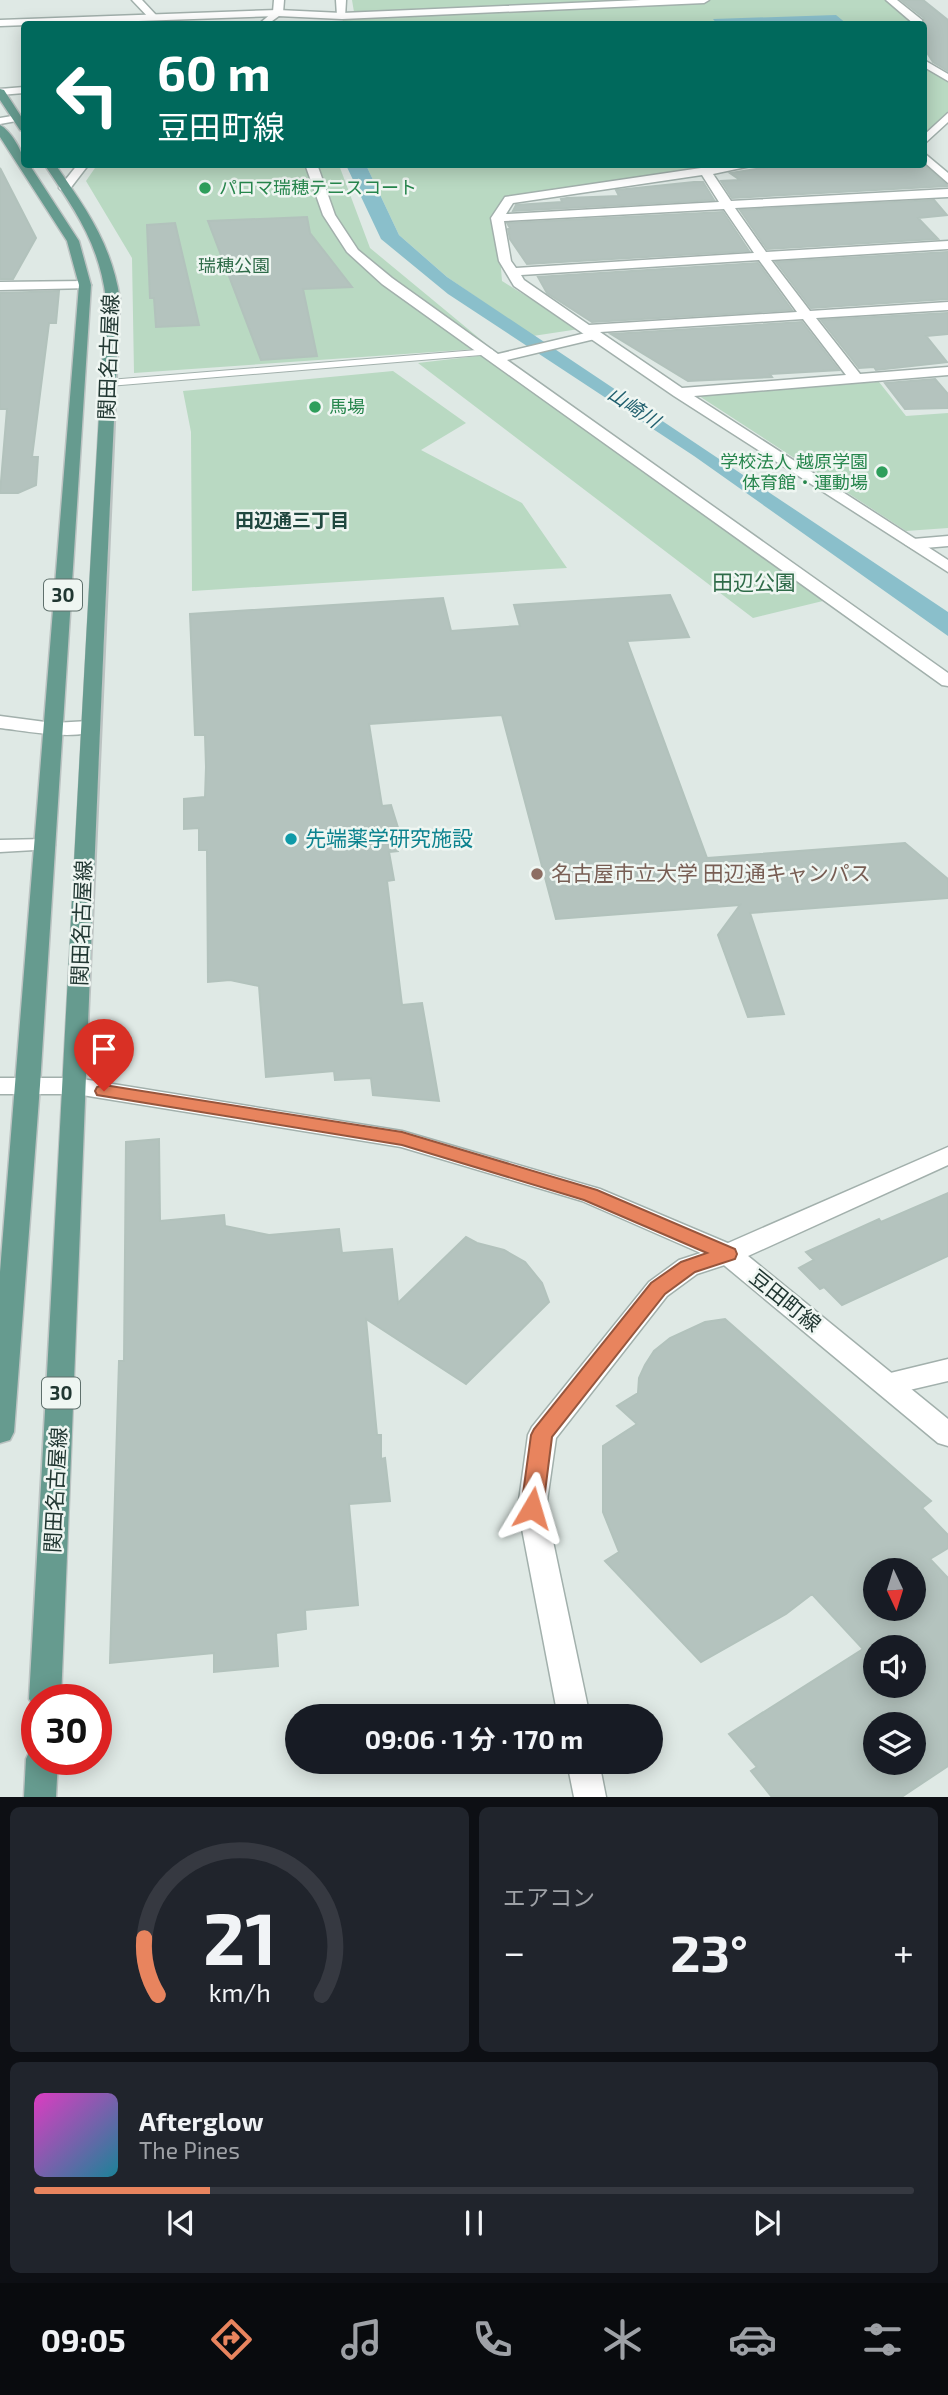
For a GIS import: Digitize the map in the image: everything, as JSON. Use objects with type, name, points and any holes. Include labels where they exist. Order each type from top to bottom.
[{"type":"main road","points":[[0,92],[21,123]]},
{"type":"main road","name":"関田名古屋線","points":[[0,128],[21,161]]},
{"type":"main road","name":"関田名古屋線","points":[[0,1432],[28,1085],[85,285],[73,241],[26,168]]},
{"type":"main road","name":"関田名古屋線","points":[[46,1684],[76,1086],[89,726],[113,299],[110,268],[100,240],[52,168]]},
{"type":"main road","points":[[40,1797],[41,1775]]},
{"type":"street","points":[[137,0],[153,17]]},
{"type":"street","points":[[279,0],[282,13]]},
{"type":"street","points":[[338,15],[341,0]]},
{"type":"street","points":[[120,21],[153,17],[282,13],[338,15],[529,4],[704,0]]},
{"type":"street","points":[[891,0],[918,21]]},
{"type":"street","points":[[268,21],[282,13]]},
{"type":"street","points":[[0,23],[21,23]]},
{"type":"street","points":[[928,66],[948,66]]},
{"type":"street","points":[[928,66],[948,78]]},
{"type":"street","points":[[0,92],[21,90]]},
{"type":"street","points":[[928,141],[948,116]]},
{"type":"street","points":[[0,121],[21,123]]},
{"type":"street","points":[[927,159],[948,180]]},
{"type":"street","points":[[65,188],[81,168]]},
{"type":"street","points":[[312,168],[329,215],[353,252],[387,281],[499,355],[948,681]]},
{"type":"street","points":[[730,168],[509,200],[497,218],[505,261],[519,283],[586,334],[948,567]]},
{"type":"street","points":[[706,172],[726,205],[805,315],[856,378]]},
{"type":"street","points":[[497,218],[948,193]]},
{"type":"street","points":[[512,272],[948,245]]},
{"type":"street","points":[[0,286],[85,285]]},
{"type":"street","points":[[499,355],[586,334],[948,306]]},
{"type":"street","points":[[679,393],[948,372]]},
{"type":"street","points":[[913,544],[948,541]]},
{"type":"street","points":[[0,722],[53,729],[89,726]]},
{"type":"street","points":[[0,846],[45,845]]},
{"type":"street","name":"豆田町線","points":[[0,1086],[76,1086],[402,1139],[591,1195],[728,1254],[948,1435]]},
{"type":"street","points":[[571,1704],[532,1508],[542,1435],[658,1289],[688,1267],[728,1254],[948,1155]]},
{"type":"street","points":[[888,1384],[948,1370]]},
{"type":"street","points":[[585,1774],[590,1797]]},
{"type":"lane","points":[[109,383],[499,355]]},
{"type":"green space","points":[[352,0],[891,0],[918,21],[342,21],[354,12]]},
{"type":"green space","points":[[927,65],[948,78],[948,116],[927,138]]},
{"type":"green space","name":"瑞穂公園","points":[[95,168],[340,168],[370,248],[491,348],[134,373],[132,258],[86,181]]},
{"type":"green space","points":[[367,168],[734,168],[509,200],[497,218],[502,281],[579,329],[533,336],[447,277],[399,235]]},
{"type":"green space","name":"田辺公園","points":[[486,355],[827,600],[753,618],[418,363]]},
{"type":"green space","points":[[393,371],[466,423],[421,450],[522,503],[567,568],[192,591],[191,432],[183,391]]},
{"type":"green space","name":"学校法人 越原学園 体育館・運動場","points":[[879,382],[906,416],[948,413],[948,528],[906,531],[696,394]]},
{"type":"water","points":[[836,15],[843,21],[715,21],[713,19]]},
{"type":"water","name":"山崎川","points":[[347,168],[367,168],[399,235],[447,277],[948,612],[948,636],[694,456],[448,294],[381,239]]},
{"type":"building","points":[[901,0],[923,0],[948,20],[948,71],[933,62],[927,53],[927,21],[924,21],[924,18]]},
{"type":"building","points":[[0,168],[36,238],[13,279],[0,279]]},
{"type":"building","points":[[763,168],[927,168],[948,186],[732,198],[721,181],[740,180],[730,173]]},
{"type":"building","points":[[703,182],[714,200],[513,211],[516,205],[562,202],[561,199],[567,198],[619,196],[616,190]]},
{"type":"building","points":[[934,200],[947,215],[918,218],[938,239],[767,249],[740,210]]},
{"type":"building","points":[[723,212],[749,251],[527,264],[510,239],[507,223]]},
{"type":"building","points":[[307,217],[310,233],[352,287],[303,289],[317,356],[261,360],[208,221]]},
{"type":"building","points":[[175,223],[199,325],[156,327],[154,298],[150,298],[147,225]]},
{"type":"building","points":[[948,252],[948,299],[811,308],[776,262]]},
{"type":"building","points":[[758,263],[792,310],[592,322],[547,293],[538,277]]},
{"type":"building","points":[[59,291],[56,323],[49,323],[32,457],[38,457],[36,485],[18,493],[0,493],[7,409],[0,409],[0,293]]},
{"type":"building","points":[[948,313],[948,334],[926,336],[947,362],[876,370],[874,367],[859,368],[821,320]]},
{"type":"building","points":[[802,322],[839,370],[770,374],[772,377],[688,381],[611,334]]},
{"type":"building","points":[[935,379],[948,394],[948,408],[905,409],[885,383]]},
{"type":"building","points":[[670,595],[689,637],[627,641],[707,858],[905,843],[948,879],[948,898],[750,913],[784,1014],[748,1017],[718,935],[740,905],[556,919],[502,715],[369,724],[382,806],[391,805],[399,831],[398,851],[389,852],[394,880],[387,881],[402,1005],[422,1003],[439,1101],[373,1095],[371,1078],[335,1080],[334,1071],[266,1077],[259,986],[230,980],[208,982],[207,850],[199,850],[199,828],[184,829],[184,799],[205,797],[206,767],[205,735],[195,735],[190,614],[443,598],[451,631],[520,626],[514,605]]},
{"type":"building","points":[[159,1139],[160,1221],[224,1215],[225,1226],[269,1235],[339,1229],[342,1253],[392,1249],[398,1303],[466,1237],[477,1243],[504,1250],[525,1262],[542,1283],[549,1302],[466,1384],[366,1319],[377,1435],[381,1435],[381,1459],[385,1458],[390,1501],[349,1504],[358,1605],[305,1610],[306,1629],[276,1633],[278,1666],[214,1672],[214,1653],[110,1663],[119,1361],[124,1361],[126,1142]]},
{"type":"building","points":[[948,1193],[948,1256],[842,1305],[824,1287],[820,1289],[799,1268],[814,1260],[806,1252],[879,1219],[881,1222]]},
{"type":"building","points":[[725,1319],[931,1501],[922,1508],[948,1535],[948,1548],[930,1559],[948,1578],[948,1766],[903,1796],[771,1796],[751,1771],[757,1767],[729,1734],[863,1649],[812,1594],[786,1614],[701,1662],[605,1561],[619,1552],[603,1512],[603,1446],[637,1424],[617,1406],[638,1393],[639,1378],[645,1365],[654,1351],[670,1338],[705,1322]]},
{"type":"place","name":"パロマ瑞穂テニスコート","points":[[205,188]]},
{"type":"place","name":"馬場","points":[[315,407]]},
{"type":"place","name":"学校法人 越原学園 体育館・運動場","points":[[882,472]]},
{"type":"place","name":"先端薬学研究施設","points":[[291,839]]},
{"type":"place","name":"名古屋市立大学 田辺通キャンパス","points":[[537,874]]},
{"type":"district","name":"田辺通三丁目","points":[[292,520]]},
{"type":"route","points":[[104,1091],[402,1139],[591,1195],[728,1254],[688,1267],[658,1289],[542,1435],[532,1508]]}]
